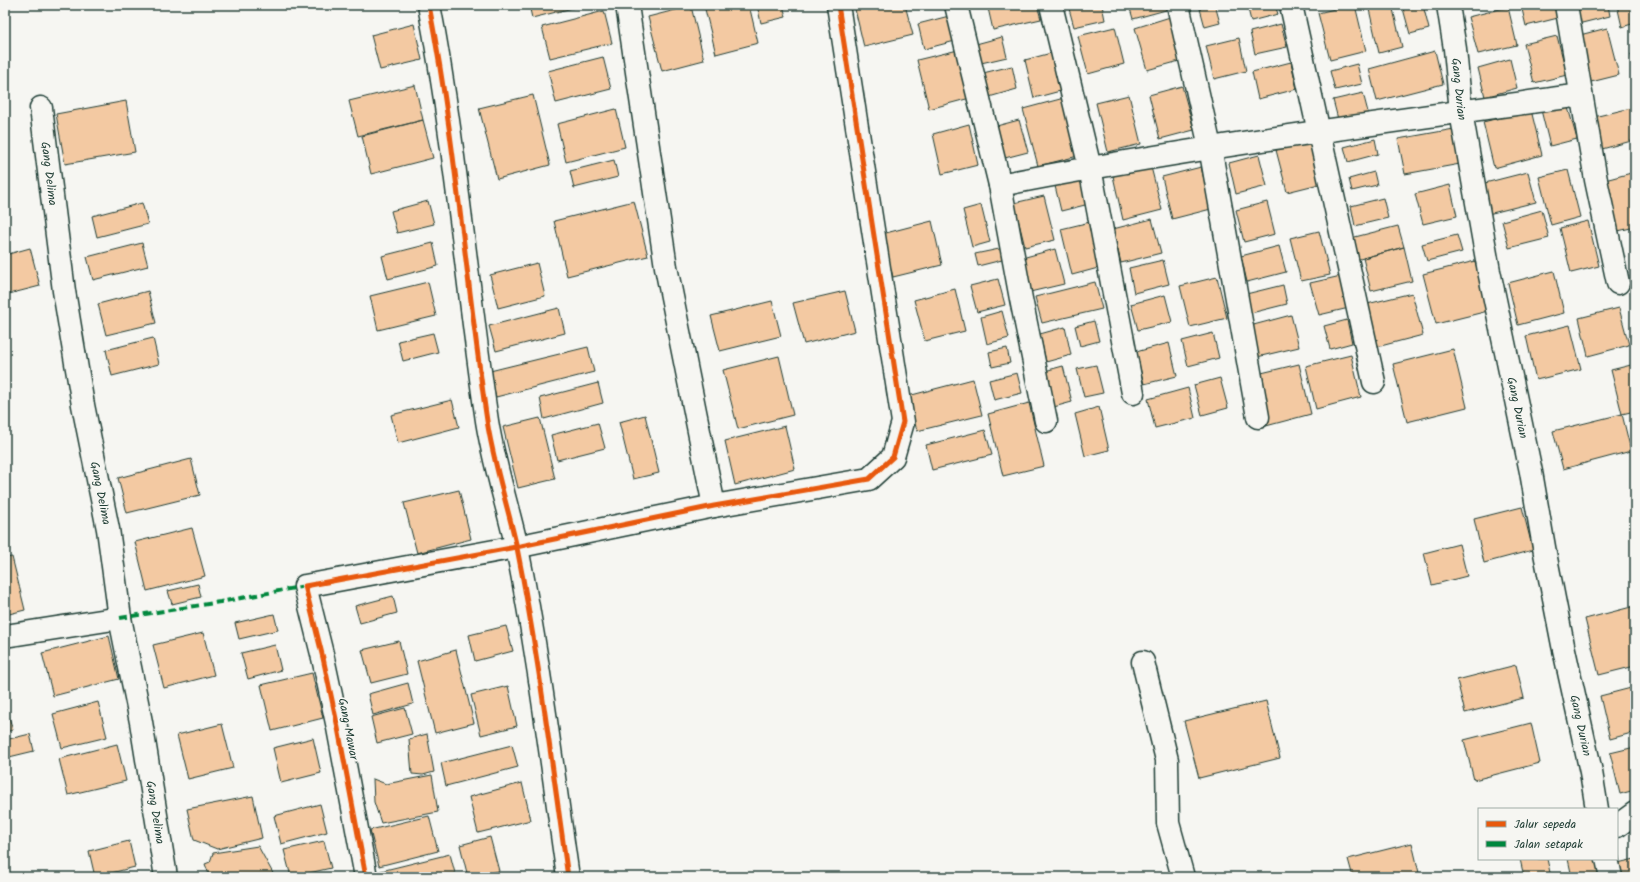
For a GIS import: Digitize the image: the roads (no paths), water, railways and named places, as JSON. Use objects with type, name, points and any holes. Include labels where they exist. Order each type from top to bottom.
[{"type":"street","points":[[429,5],[447,109],[486,417],[516,547],[539,672],[568,877]]},
{"type":"street","points":[[627,5],[666,267],[714,506]]},
{"type":"street","points":[[516,547],[714,506],[869,480],[892,457],[903,422],[838,5]]},
{"type":"street","points":[[956,5],[1000,185],[1046,421]]},
{"type":"street","points":[[1051,5],[1090,168],[1133,393]]},
{"type":"street","points":[[1178,5],[1210,147],[1258,417]]},
{"type":"street","points":[[1291,5],[1374,382]]},
{"type":"street","name":"Gang Durian","points":[[1448,5],[1455,49],[1461,112],[1489,271],[1531,472],[1546,560],[1591,772],[1597,808]]},
{"type":"street","points":[[1566,5],[1596,180],[1618,283]]},
{"type":"street","points":[[1000,185],[1210,147],[1581,95]]},
{"type":"street","name":"Gang Delima","points":[[41,108],[64,291],[83,405],[108,530],[120,618],[140,722],[166,877]]},
{"type":"street","name":"Gang Mawar","points":[[366,877],[336,721],[305,586],[516,547]]},
{"type":"street","points":[[5,636],[120,618]]},
{"type":"street","points":[[1143,662],[1167,760],[1168,823],[1183,877]]},
{"type":"street","points":[[1618,825],[1635,813]]},
{"type":"street","points":[[1607,860],[1611,877]]}]
